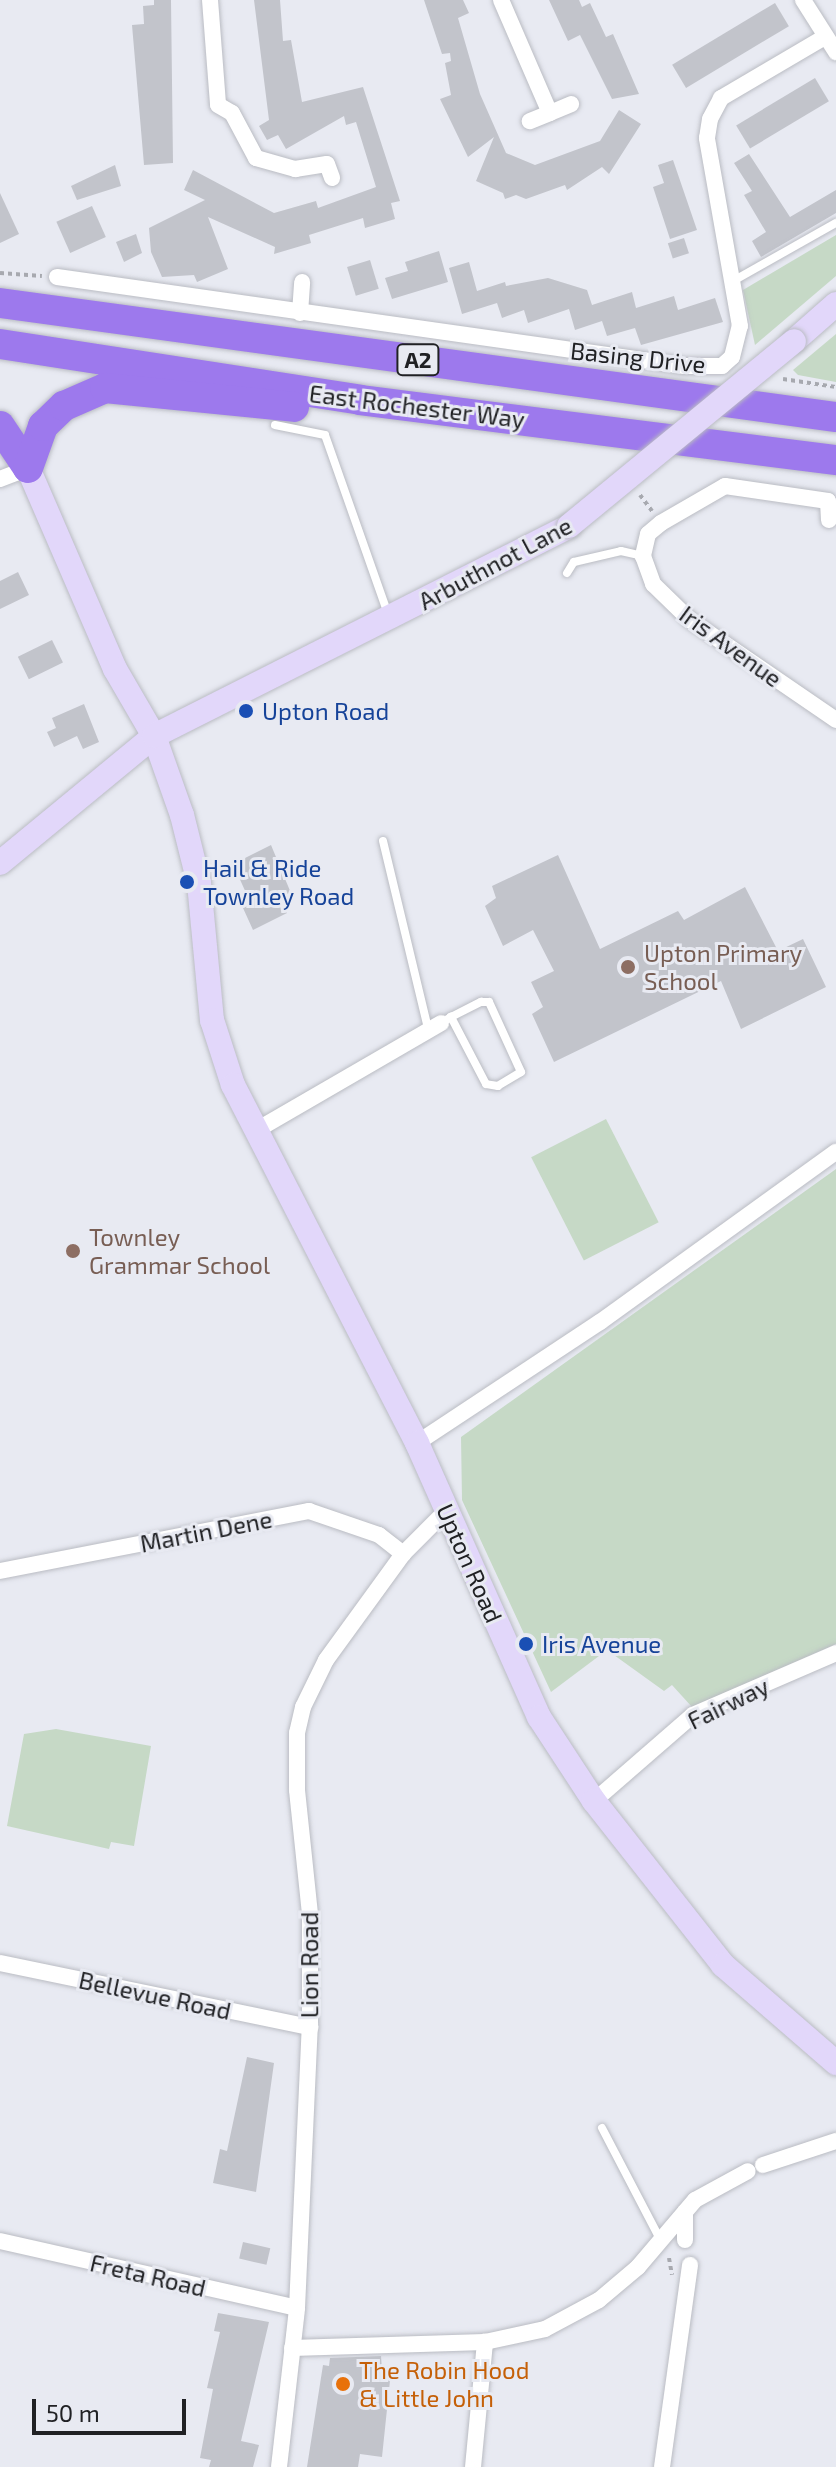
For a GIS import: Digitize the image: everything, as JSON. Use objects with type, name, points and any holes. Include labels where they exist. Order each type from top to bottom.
[{"type":"highway","name":"East Rochester Way","points":[[0,303],[836,417]]},
{"type":"highway","name":"East Rochester Way","points":[[0,344],[360,400],[836,460]]},
{"type":"highway","name":"A2","points":[[14,474],[43,426],[64,406],[105,388],[284,408],[360,400]]},
{"type":"highway","points":[[0,426],[14,474]]},
{"type":"street","points":[[210,0],[218,105],[232,113],[249,150],[267,165],[285,168],[327,164]]},
{"type":"street","points":[[501,0],[550,113]]},
{"type":"street","points":[[803,0],[836,52]]},
{"type":"street","name":"Basing Drive","points":[[57,277],[708,368],[732,357],[739,341],[733,281],[707,138],[710,119],[721,98],[825,37]]},
{"type":"street","points":[[530,121],[571,104]]},
{"type":"street","points":[[300,313],[302,282]]},
{"type":"street","name":"Arbuthnot Lane","points":[[2,858],[154,736],[569,526],[630,480],[836,304]]},
{"type":"street","name":"Upton Road","points":[[14,474],[115,669],[154,736],[182,815],[199,883],[212,1020],[233,1085],[417,1443],[539,1717],[594,1801],[723,1965],[836,2063]]},
{"type":"street","points":[[643,556],[648,534],[661,523],[725,486],[828,501],[829,520]]},
{"type":"street","name":"Iris Avenue","points":[[643,556],[653,584],[690,620],[836,720]]},
{"type":"street","points":[[255,1131],[440,1023]]},
{"type":"street","points":[[417,1443],[588,1330],[836,1152]]},
{"type":"street","name":"Martin Dene","points":[[0,1571],[309,1511],[379,1535],[403,1554]]},
{"type":"street","name":"Lion Road","points":[[279,2467],[297,2308],[310,2027],[310,1914],[297,1790],[297,1733],[326,1660],[403,1554],[446,1511]]},
{"type":"street","name":"Fairway","points":[[594,1801],[693,1715],[836,1653]]},
{"type":"street","name":"Bellevue Road","points":[[0,1963],[310,2027]]},
{"type":"street","points":[[292,2348],[485,2342],[569,2319],[638,2267],[685,2212],[711,2189],[755,2168],[836,2141]]},
{"type":"street","points":[[685,2212],[685,2240]]},
{"type":"street","name":"Freta Road","points":[[0,2241],[297,2308]]},
{"type":"street","points":[[662,2467],[690,2265]]},
{"type":"street","points":[[473,2467],[485,2342]]},
{"type":"lane","points":[[733,281],[836,223]]},
{"type":"lane","points":[[275,425],[325,435],[389,618]]},
{"type":"lane","points":[[567,573],[574,562],[621,551],[643,556]]},
{"type":"lane","points":[[383,841],[440,1023],[486,1084],[498,1086],[521,1072],[489,1002],[440,1023]]},
{"type":"lane","points":[[602,2128],[660,2239]]},
{"type":"path","points":[[0,273],[57,277]]},
{"type":"path","points":[[630,480],[661,523]]},
{"type":"green space","points":[[836,235],[836,276],[755,345],[743,290]]},
{"type":"green space","points":[[836,334],[836,382],[798,375],[793,370]]},
{"type":"green space","points":[[606,1119],[659,1222],[584,1260],[531,1157]]},
{"type":"green space","points":[[836,1169],[836,1644],[692,1707],[672,1685],[664,1691],[607,1650],[551,1692],[462,1500],[461,1437]]},
{"type":"green space","points":[[56,1729],[151,1746],[134,1846],[111,1842],[109,1849],[7,1826],[24,1734]]},
{"type":"building","points":[[154,0],[171,0],[173,163],[144,165],[132,25],[144,24],[143,6],[154,5]]},
{"type":"building","points":[[254,0],[280,0],[283,41],[291,40],[302,102],[363,87],[400,201],[391,203],[395,219],[365,228],[363,218],[309,235],[311,243],[274,254],[275,247],[208,217],[228,269],[197,282],[194,275],[162,277],[151,252],[149,228],[205,200],[184,190],[193,170],[274,213],[316,201],[318,208],[376,187],[356,122],[346,125],[344,116],[286,149],[278,135],[267,140],[259,126],[269,120]]},
{"type":"building","points":[[424,0],[463,0],[469,13],[458,18],[480,94],[506,153],[535,165],[600,141],[619,110],[641,124],[609,174],[602,167],[567,190],[565,185],[526,199],[516,195],[505,199],[503,193],[476,181],[494,137],[468,157],[440,99],[451,95],[445,63],[451,61],[450,53],[442,54]]},
{"type":"building","points":[[549,0],[579,0],[582,7],[590,3],[606,37],[613,34],[639,94],[612,99],[580,35],[568,41]]},
{"type":"building","points":[[775,3],[789,26],[686,88],[672,65]]},
{"type":"building","points":[[815,78],[829,101],[750,149],[736,125]]},
{"type":"building","points":[[749,154],[790,217],[836,190],[836,213],[761,257],[752,241],[766,232],[744,195],[752,191],[734,163]]},
{"type":"building","points":[[673,160],[697,230],[670,239],[653,187],[664,183],[658,165]]},
{"type":"building","points":[[115,165],[121,186],[77,200],[71,186]]},
{"type":"building","points":[[0,193],[19,234],[0,243]]},
{"type":"building","points":[[92,206],[106,237],[70,253],[56,222]]},
{"type":"building","points":[[136,234],[142,253],[124,262],[116,242]]},
{"type":"building","points":[[684,238],[689,253],[673,258],[668,243]]},
{"type":"building","points":[[439,251],[448,282],[392,299],[385,278],[408,271],[405,262]]},
{"type":"building","points":[[370,260],[379,289],[356,296],[347,267]]},
{"type":"building","points":[[469,262],[477,291],[505,282],[506,286],[548,278],[587,290],[592,305],[632,292],[636,308],[674,296],[678,310],[715,298],[723,322],[641,345],[635,328],[607,336],[602,321],[575,330],[569,309],[528,323],[524,310],[502,318],[497,303],[462,314],[449,268]]},
{"type":"building","points":[[18,572],[29,595],[0,609],[0,581]]},
{"type":"building","points":[[52,640],[63,662],[29,679],[18,657]]},
{"type":"building","points":[[84,704],[99,742],[83,749],[77,736],[54,747],[47,732],[56,728],[52,718]]},
{"type":"building","points":[[271,845],[293,898],[282,903],[287,913],[253,930],[243,908],[251,904],[233,864]]},
{"type":"building","points":[[558,855],[600,949],[678,911],[684,920],[745,887],[778,951],[803,939],[826,987],[741,1029],[721,981],[554,1062],[532,1014],[543,1007],[531,982],[554,971],[533,930],[503,946],[485,906],[496,898],[492,886]]},
{"type":"building","points":[[247,2057],[274,2063],[256,2192],[213,2183],[220,2149],[227,2151]]},
{"type":"building","points":[[243,2242],[270,2248],[266,2265],[239,2259]]},
{"type":"building","points":[[218,2313],[269,2322],[241,2441],[259,2445],[253,2467],[209,2467],[211,2460],[200,2458],[213,2389],[207,2388],[220,2332],[214,2331]]},
{"type":"building","points":[[381,2356],[382,2370],[391,2371],[382,2457],[360,2454],[358,2467],[307,2467],[323,2365],[329,2366],[330,2358]]},
{"type":"place","name":"Upton Road","points":[[246,711]]},
{"type":"place","name":"Hail & Ride Townley Road","points":[[187,882]]},
{"type":"place","name":"Upton Primary School","points":[[628,967]]},
{"type":"place","name":"Townley Grammar School","points":[[73,1251]]},
{"type":"place","name":"Iris Avenue","points":[[526,1644]]},
{"type":"place","name":"The Robin Hood & Little John","points":[[343,2384]]}]
